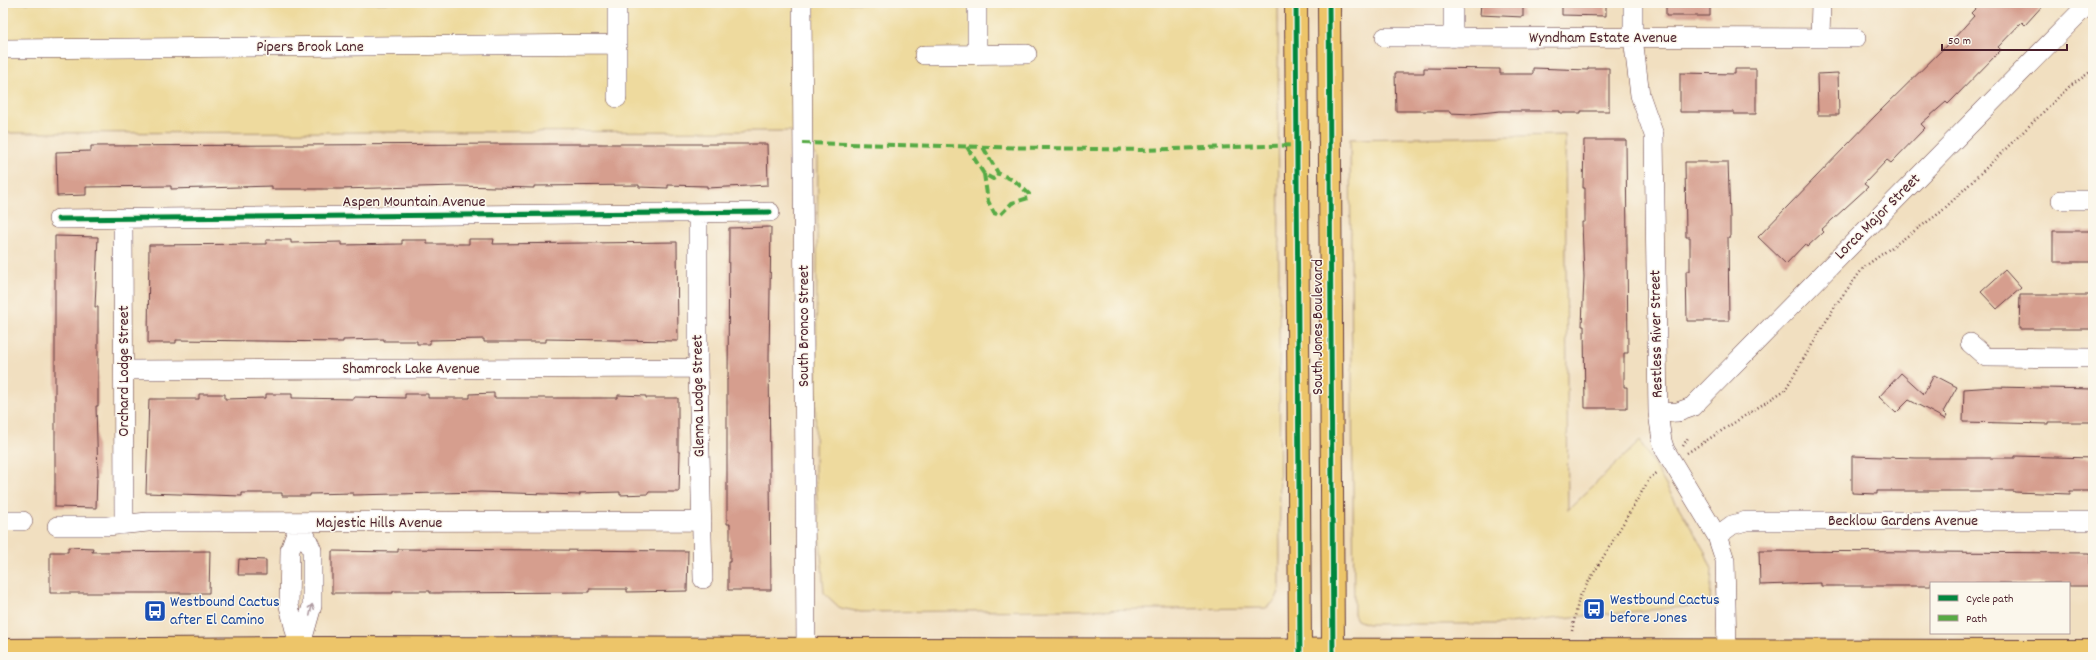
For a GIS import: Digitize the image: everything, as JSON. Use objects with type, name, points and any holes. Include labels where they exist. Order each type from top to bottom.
[{"type":"main road","name":"South Jones Boulevard","points":[[1296,3],[1300,650]]},
{"type":"main road","name":"South Jones Boulevard","points":[[1329,3],[1333,650]]},
{"type":"main road","points":[[3,650],[300,648],[2093,651]]},
{"type":"street","points":[[617,3],[617,98]]},
{"type":"street","name":"South Bronco Street","points":[[802,3],[806,650]]},
{"type":"street","points":[[977,3],[977,54]]},
{"type":"street","points":[[1453,3],[1453,38]]},
{"type":"street","name":"Restless River Street","points":[[1633,3],[1633,38],[1640,95],[1654,135],[1658,413],[1662,441],[1672,462],[1717,536],[1725,560],[1727,651]]},
{"type":"street","points":[[1820,38],[1821,3]]},
{"type":"street","name":"Lorca Major Street","points":[[1658,413],[1678,412],[1692,406],[2089,3]]},
{"type":"street","name":"Wyndham Estate Avenue","points":[[1385,37],[1856,38]]},
{"type":"street","name":"Pipers Brook Lane","points":[[3,49],[617,44]]},
{"type":"street","points":[[924,55],[1027,54]]},
{"type":"street","points":[[2061,200],[2093,200]]},
{"type":"street","name":"Aspen Mountain Avenue","points":[[58,219],[770,212]]},
{"type":"street","name":"Glenna Lodge Street","points":[[698,213],[698,368],[703,580]]},
{"type":"street","name":"Orchard Lodge Street","points":[[124,218],[124,525]]},
{"type":"street","points":[[1970,343],[1986,357],[2093,358]]},
{"type":"street","name":"Shamrock Lake Avenue","points":[[124,370],[698,368]]},
{"type":"street","points":[[3,521],[23,521]]},
{"type":"street","name":"Majestic Hills Avenue","points":[[57,526],[124,525],[148,522],[300,523],[702,521]]},
{"type":"street","name":"Becklow Gardens Avenue","points":[[1717,536],[1732,525],[1746,521],[2093,521]]},
{"type":"street","points":[[300,523],[290,550],[290,606],[300,648]]},
{"type":"path","points":[[1567,651],[1579,598],[1650,478],[1672,462],[1785,390],[1837,303],[1864,267],[1941,212],[2069,87],[2093,70]]},
{"type":"sand","points":[[3,3],[1278,3],[1280,589],[1275,601],[1266,608],[861,612],[840,608],[824,593],[815,471],[818,158],[791,131],[3,133]]},
{"type":"sand","points":[[1565,135],[1568,510],[1640,441],[1705,552],[1712,570],[1710,602],[1704,605],[1496,624],[1368,624],[1357,620],[1354,614],[1350,139]]},
{"type":"building","points":[[1481,3],[1523,3],[1523,17],[1480,15]]},
{"type":"building","points":[[1562,3],[1606,3],[1606,16],[1562,15]]},
{"type":"building","points":[[1666,3],[1710,3],[1710,16],[1666,16]]},
{"type":"building","points":[[1981,3],[2045,3],[2025,25],[2022,22],[1998,47],[2001,50],[1948,104],[1946,102],[1921,124],[1925,128],[1891,163],[1887,160],[1864,184],[1868,187],[1821,230],[1823,232],[1807,247],[1805,244],[1786,264],[1758,237],[1875,116],[1956,36],[1974,16],[1971,13]]},
{"type":"building","points":[[1424,68],[1500,69],[1500,74],[1533,74],[1533,68],[1588,70],[1588,68],[1609,68],[1609,111],[1560,113],[1560,111],[1500,111],[1471,114],[1450,113],[1450,111],[1396,111],[1395,73],[1424,73]]},
{"type":"building","points":[[1735,69],[1756,69],[1756,114],[1734,114],[1734,112],[1680,112],[1680,73],[1735,74]]},
{"type":"building","points":[[1838,73],[1839,115],[1818,115],[1817,74]]},
{"type":"building","points":[[1584,140],[1626,140],[1628,353],[1624,353],[1624,387],[1627,387],[1627,408],[1585,408],[1584,326],[1582,326],[1584,277],[1582,222],[1585,222],[1585,188],[1583,188]]},
{"type":"building","points":[[767,144],[768,185],[707,188],[707,186],[668,185],[668,188],[639,187],[639,185],[534,186],[534,188],[458,186],[339,189],[272,189],[272,186],[171,189],[171,186],[86,187],[86,195],[57,196],[56,152],[91,151],[91,146]]},
{"type":"building","points":[[1685,162],[1728,162],[1730,217],[1730,237],[1728,237],[1729,321],[1687,321],[1686,271],[1690,271],[1690,237],[1686,237]]},
{"type":"building","points":[[771,227],[769,357],[771,590],[728,590],[728,562],[730,562],[730,524],[727,524],[729,228]]},
{"type":"building","points":[[2053,231],[2093,231],[2093,262],[2053,262]]},
{"type":"building","points":[[55,236],[98,237],[95,307],[98,307],[98,406],[96,406],[98,476],[96,508],[55,507]]},
{"type":"building","points":[[469,239],[494,239],[493,244],[677,242],[678,341],[546,339],[546,342],[484,342],[484,339],[430,340],[430,344],[417,344],[417,341],[384,341],[384,339],[343,340],[343,342],[176,340],[176,343],[148,343],[149,245],[266,244],[266,240],[291,240],[291,243],[342,242],[342,245],[402,244],[402,240],[427,240],[427,244],[469,244]]},
{"type":"building","points":[[2005,270],[2021,288],[1997,309],[1981,292]]},
{"type":"building","points":[[2020,295],[2093,295],[2093,329],[2019,329]]},
{"type":"building","points":[[1901,373],[1924,394],[1934,375],[1957,387],[1943,412],[1947,416],[1945,419],[1909,400],[1896,413],[1879,397]]},
{"type":"building","points":[[1994,387],[2093,389],[2093,422],[2049,422],[2049,424],[1963,422],[1964,389]]},
{"type":"building","points":[[494,393],[494,398],[618,398],[618,395],[646,396],[646,398],[678,398],[678,452],[680,452],[679,492],[648,492],[648,494],[620,495],[620,492],[580,493],[580,495],[481,492],[353,495],[353,493],[310,494],[310,496],[282,496],[282,493],[242,493],[242,496],[146,493],[149,399],[199,399],[199,394],[225,394],[225,399],[266,398],[266,394],[292,394],[292,398],[405,398],[405,394],[428,394],[428,398],[470,398],[470,394]]},
{"type":"building","points":[[1852,456],[1916,458],[2015,458],[2015,456],[2093,458],[2093,491],[2070,491],[2070,494],[2014,491],[1877,491],[1877,494],[1852,493]]},
{"type":"building","points":[[68,547],[93,548],[92,552],[210,551],[209,593],[50,593],[50,552],[68,552]]},
{"type":"building","points":[[398,549],[688,551],[687,591],[627,592],[627,589],[589,589],[589,592],[430,593],[430,591],[393,591],[393,593],[332,593],[332,551],[398,552]]},
{"type":"building","points":[[1759,551],[2090,553],[2090,586],[2070,586],[2070,582],[1930,582],[1930,586],[1821,586],[1821,583],[1760,585]]},
{"type":"building","points":[[239,559],[266,560],[266,575],[238,575]]},
{"type":"marked path","points":[[802,143],[1141,150],[1298,145]]},
{"type":"marked path","points":[[967,147],[984,174],[993,179],[997,177],[998,173],[983,147]]},
{"type":"marked path","points":[[984,174],[988,201],[994,213],[1000,215],[1012,203],[1028,198],[1029,194],[1015,181],[998,173]]},
{"type":"cycle path","points":[[1296,3],[1300,657]]},
{"type":"cycle path","points":[[1329,3],[1333,657]]},
{"type":"cycle path","points":[[58,219],[770,212]]},
{"type":"place","name":"Westbound Cactus before Jones","points":[[1594,609]]},
{"type":"place","name":"Westbound Cactus after El Camino","points":[[155,611]]}]
